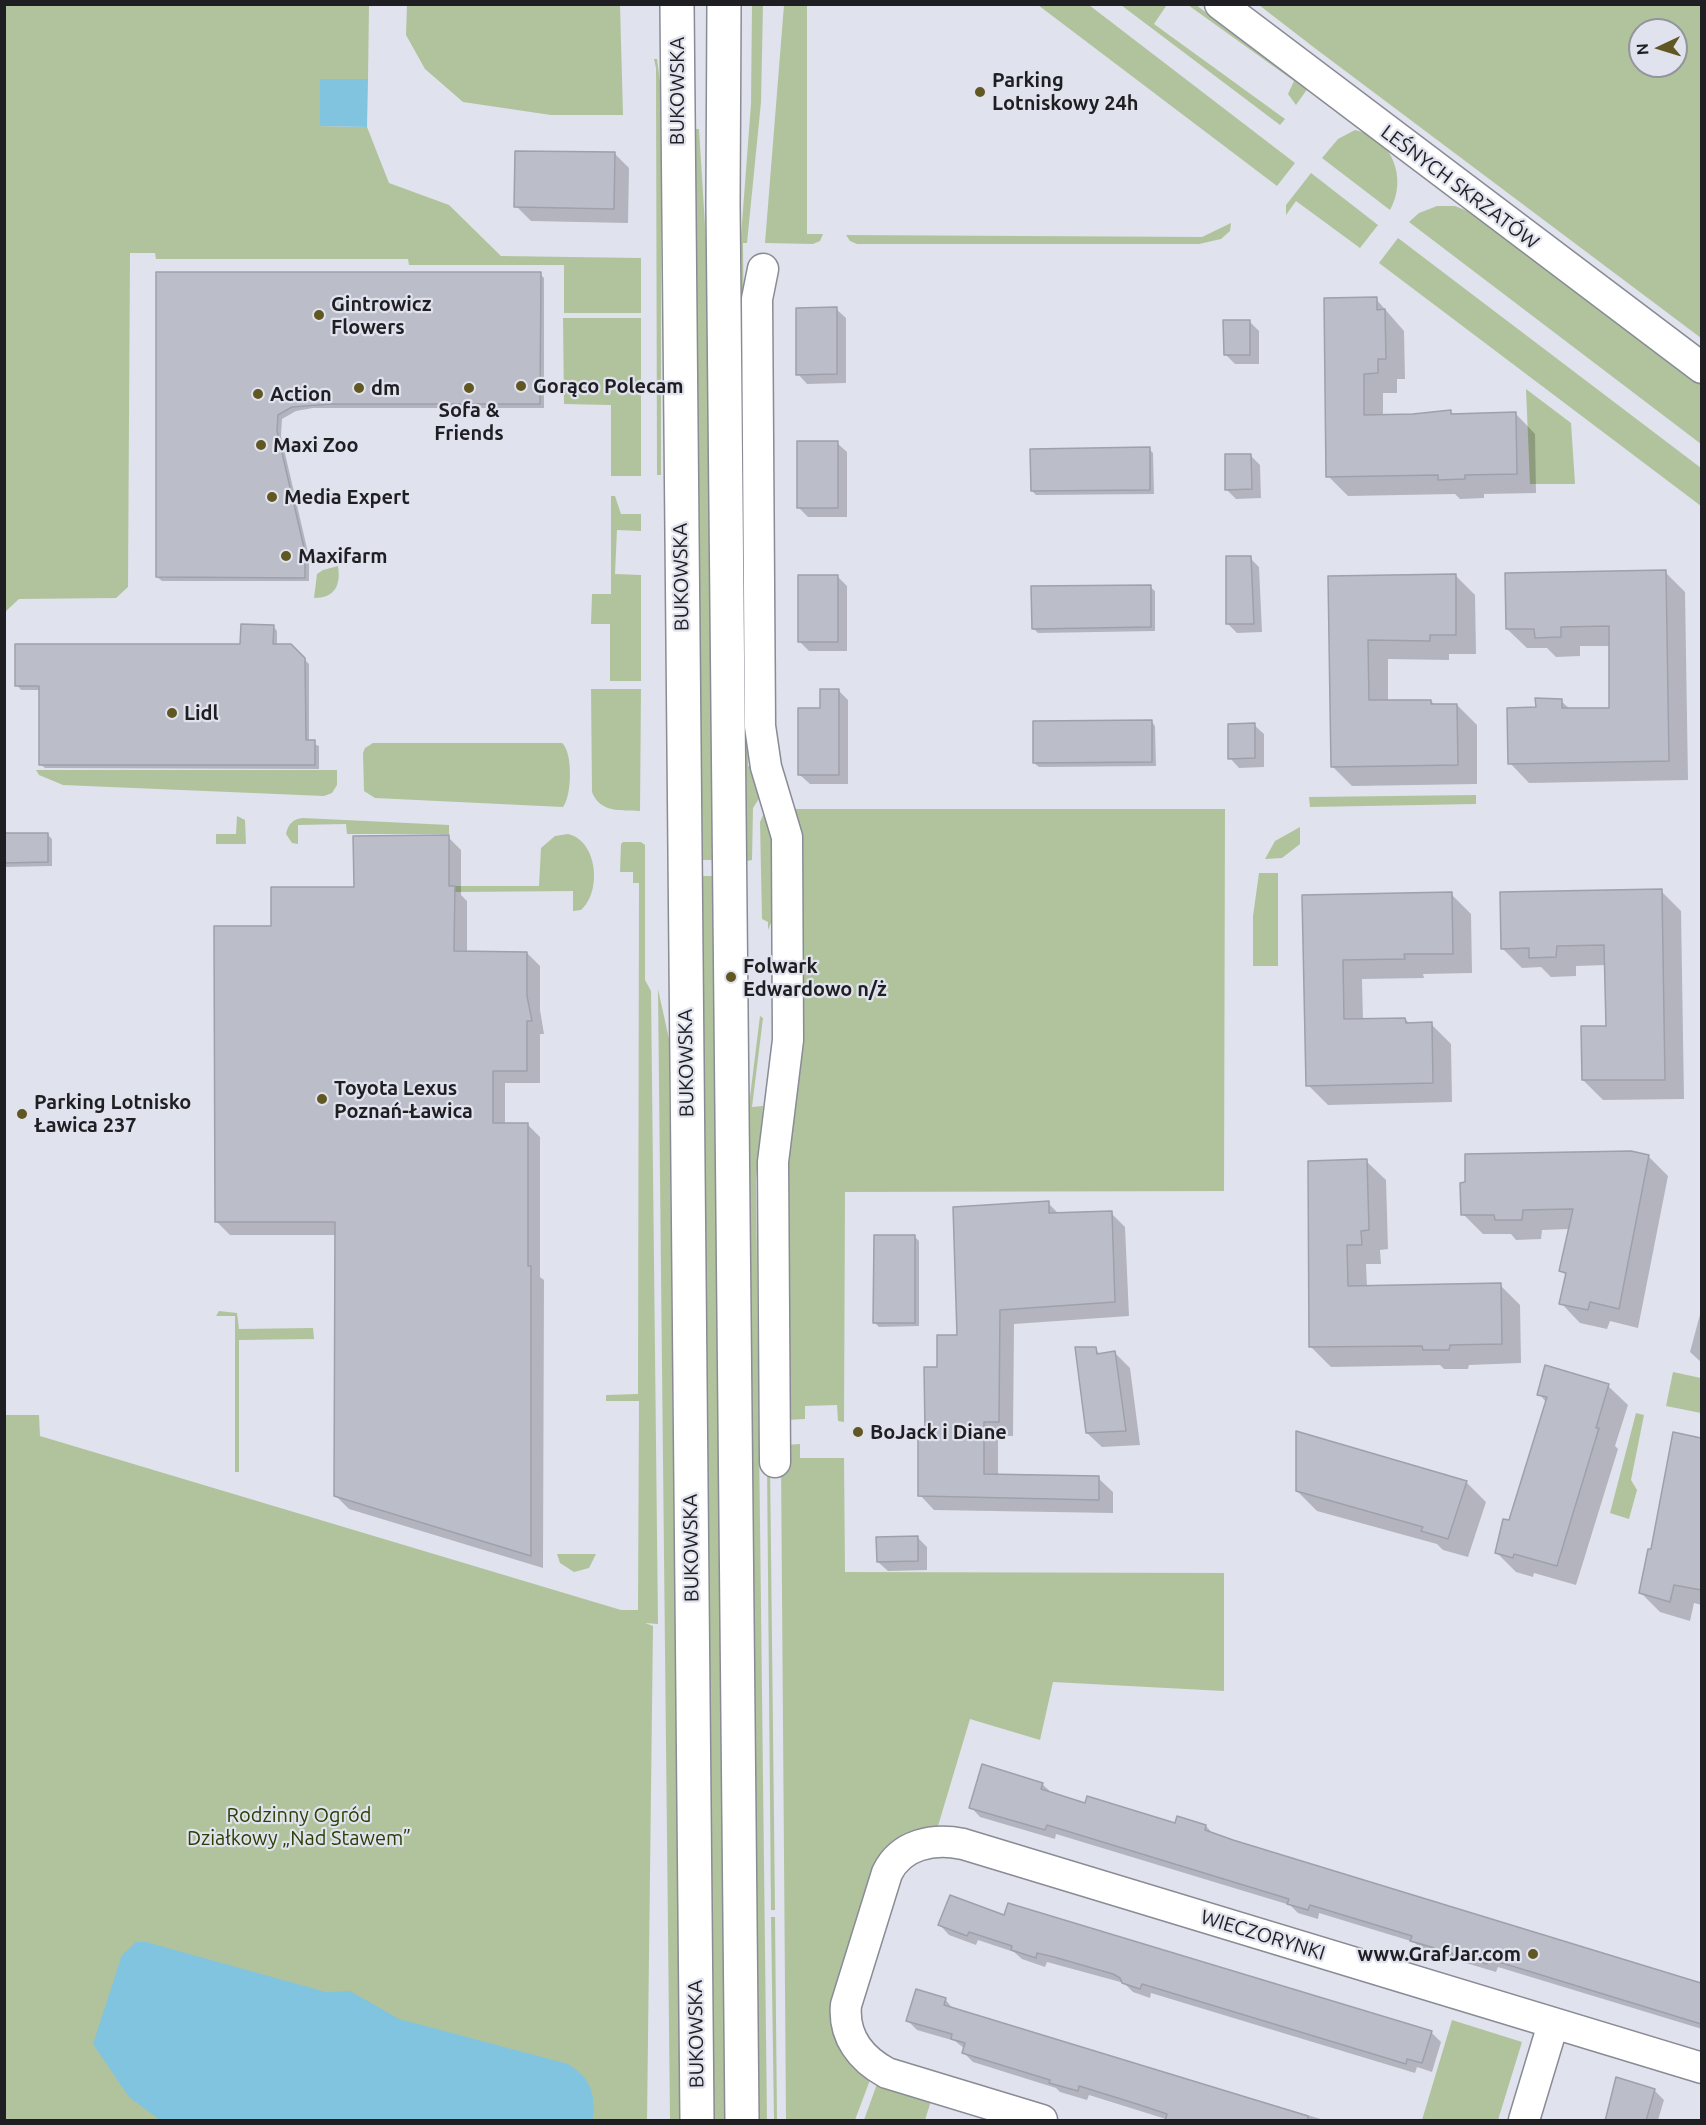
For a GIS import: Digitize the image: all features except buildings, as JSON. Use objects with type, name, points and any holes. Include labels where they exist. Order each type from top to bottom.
[{"type":"main road","name":"BUKOWSKA","points":[[677,4],[679,486],[697,2121]]},
{"type":"main road","points":[[724,4],[723,204],[742,2121]]},
{"type":"street","name":"LEŚNYCH SKRZATÓW","points":[[1220,4],[1701,368]]},
{"type":"street","points":[[764,269],[758,299],[760,726],[766,767],[787,837],[788,1041],[773,1162],[775,1462]]},
{"type":"street","name":"WIECZORYNKI","points":[[1042,2121],[887,2073],[860,2054],[849,2032],[846,2005],[887,1873],[894,1861],[918,1845],[946,1842],[963,1844],[1701,2068]]},
{"type":"street","points":[[1524,2121],[1553,2024]]},
{"type":"green space","points":[[763,4],[761,102],[747,243],[743,243],[748,766],[756,766],[760,797],[753,808],[752,860],[746,861],[741,236],[751,104],[752,5]]},
{"type":"green space","points":[[5,5],[369,5],[368,79],[320,79],[320,126],[367,127],[389,183],[449,205],[501,256],[641,258],[641,313],[564,313],[564,265],[409,265],[408,259],[156,259],[155,253],[130,253],[128,587],[116,598],[19,599],[5,612]]},
{"type":"green space","points":[[407,5],[620,5],[623,115],[551,115],[463,102],[425,69],[406,35]]},
{"type":"green space","points":[[784,5],[807,5],[807,234],[823,234],[820,241],[813,244],[765,243]]},
{"type":"green space","points":[[1038,5],[1089,5],[1295,163],[1277,186]]},
{"type":"green space","points":[[1121,5],[1176,5],[1166,6],[1154,24],[1285,119],[1280,125]]},
{"type":"green space","points":[[1188,5],[1196,5],[1308,88],[1296,105],[1288,94],[1294,81]]},
{"type":"green space","points":[[1259,5],[1701,5],[1701,338],[1312,46]]},
{"type":"green space","points":[[654,59],[657,59],[661,89],[661,475],[657,475],[656,68]]},
{"type":"green space","points":[[694,129],[699,129],[706,241],[713,860],[700,860]]},
{"type":"green space","points":[[1355,130],[1379,141],[1393,161],[1397,172],[1397,185],[1390,210],[1322,158],[1338,139]]},
{"type":"green space","points":[[1311,173],[1378,225],[1360,248],[1296,201],[1286,215],[1286,205]]},
{"type":"green space","points":[[1437,206],[1455,206],[1477,215],[1701,384],[1701,444],[1409,222],[1419,213]]},
{"type":"green space","points":[[1231,223],[1230,231],[1221,239],[1199,244],[857,244],[850,241],[846,235],[1202,237]]},
{"type":"green space","points":[[1398,238],[1701,468],[1701,506],[1379,263]]},
{"type":"green space","points":[[563,318],[641,318],[641,476],[611,476],[611,405],[564,404]]},
{"type":"green space","points":[[1526,389],[1571,423],[1575,484],[1530,484]]},
{"type":"green space","points":[[611,496],[615,496],[621,514],[641,514],[641,531],[617,530],[615,574],[641,575],[641,681],[610,681],[610,624],[591,624],[592,594],[611,594]]},
{"type":"green space","points":[[338,566],[337,584],[332,593],[314,598],[317,574]]},
{"type":"green space","points":[[591,689],[641,689],[640,811],[606,807],[600,804],[592,792]]},
{"type":"green space","points":[[373,743],[562,743],[566,748],[570,764],[568,794],[563,807],[375,798],[364,791],[363,753],[365,748]]},
{"type":"green space","points":[[36,770],[337,770],[337,785],[332,793],[324,796],[63,785],[39,775]]},
{"type":"green space","points":[[1476,795],[1476,804],[1310,807],[1309,797]]},
{"type":"green space","points":[[793,809],[1225,809],[1224,1191],[845,1192],[844,1422],[838,1421],[837,1405],[805,1406],[805,1419],[786,1420],[783,1181]]},
{"type":"green space","points":[[764,813],[771,835],[771,923],[768,930],[768,922],[762,919],[760,822]]},
{"type":"green space","points":[[237,816],[245,820],[246,844],[216,844],[216,834],[236,834]]},
{"type":"green space","points":[[303,818],[449,825],[449,834],[347,834],[346,824],[298,825],[298,844],[292,843],[286,834],[288,827],[294,821]]},
{"type":"green space","points":[[1300,827],[1300,844],[1282,858],[1265,859],[1275,841]]},
{"type":"green space","points":[[568,834],[586,846],[594,868],[592,892],[588,902],[581,910],[573,911],[573,891],[455,892],[455,886],[539,886],[541,848],[555,836]]},
{"type":"green space","name":"Rodzinny Ogród Działkowy „Nad Stawem”","points":[[623,842],[641,842],[645,845],[645,980],[651,991],[658,1624],[645,1623],[653,1626],[647,2120],[5,2120],[5,1415],[39,1415],[40,1436],[621,1610],[638,1610],[639,1401],[606,1401],[606,1395],[638,1394],[639,883],[633,883],[633,872],[620,872]]},
{"type":"green space","points":[[1259,873],[1278,873],[1278,966],[1253,966],[1253,916]]},
{"type":"green space","points":[[701,876],[713,876],[725,2120],[713,2120]]},
{"type":"green space","points":[[658,989],[669,1039],[680,2120],[670,2120]]},
{"type":"green space","points":[[760,1016],[763,1018],[752,1107],[763,1106],[756,1180],[767,2120],[758,2120],[748,1113]]},
{"type":"green space","points":[[219,1311],[237,1313],[239,1329],[313,1328],[314,1339],[239,1340],[239,1472],[235,1472],[235,1316],[216,1316]]},
{"type":"green space","points":[[1673,1372],[1701,1378],[1701,1413],[1666,1406]]},
{"type":"green space","points":[[1636,1413],[1644,1415],[1631,1480],[1637,1490],[1629,1519],[1610,1513]]},
{"type":"green space","points":[[800,1444],[800,1458],[844,1458],[845,1572],[1224,1573],[1224,1691],[1053,1682],[1040,1740],[970,1719],[938,1826],[908,1834],[895,1842],[883,1854],[840,2047],[849,2063],[870,2080],[855,2120],[786,2120],[781,1461],[786,1445]]},
{"type":"green space","points":[[767,1462],[770,1462],[775,1910],[771,1910]]},
{"type":"green space","points":[[557,1554],[596,1554],[589,1568],[574,1572],[560,1563]]},
{"type":"green space","points":[[771,1917],[775,1917],[777,2120],[774,2120]]},
{"type":"green space","points":[[1452,2020],[1522,2042],[1498,2120],[1422,2120]]},
{"type":"green space","points":[[877,2084],[931,2101],[925,2120],[864,2120]]},
{"type":"water","points":[[320,79],[368,79],[367,127],[320,126]]},
{"type":"water","points":[[136,1942],[146,1942],[326,1992],[350,1991],[399,2019],[568,2064],[587,2081],[592,2094],[593,2120],[160,2120],[129,2097],[93,2044],[122,1955]]},
{"type":"place","name":"Parking Lotniskowy 24h","points":[[980,92]]},
{"type":"place","name":"Gintrowicz Flowers","points":[[319,315]]},
{"type":"place","name":"Gorąco Polecam","points":[[521,386]]},
{"type":"place","name":"dm","points":[[359,388]]},
{"type":"place","name":"Sofa & Friends","points":[[469,388]]},
{"type":"place","name":"Action","points":[[258,394]]},
{"type":"place","name":"Maxi Zoo","points":[[261,445]]},
{"type":"place","name":"Media Expert","points":[[272,497]]},
{"type":"place","name":"Maxifarm","points":[[286,556]]},
{"type":"place","name":"Lidl","points":[[172,713]]},
{"type":"place","name":"Folwark Edwardowo n/ż","points":[[731,977]]},
{"type":"place","name":"Toyota Lexus Poznań-Ławica","points":[[322,1099]]},
{"type":"place","name":"Parking Lotnisko Ławica 237","points":[[22,1114]]},
{"type":"place","name":"BoJack i Diane","points":[[858,1432]]},
{"type":"place","name":"www.GrafJar.com","points":[[1533,1954]]}]
